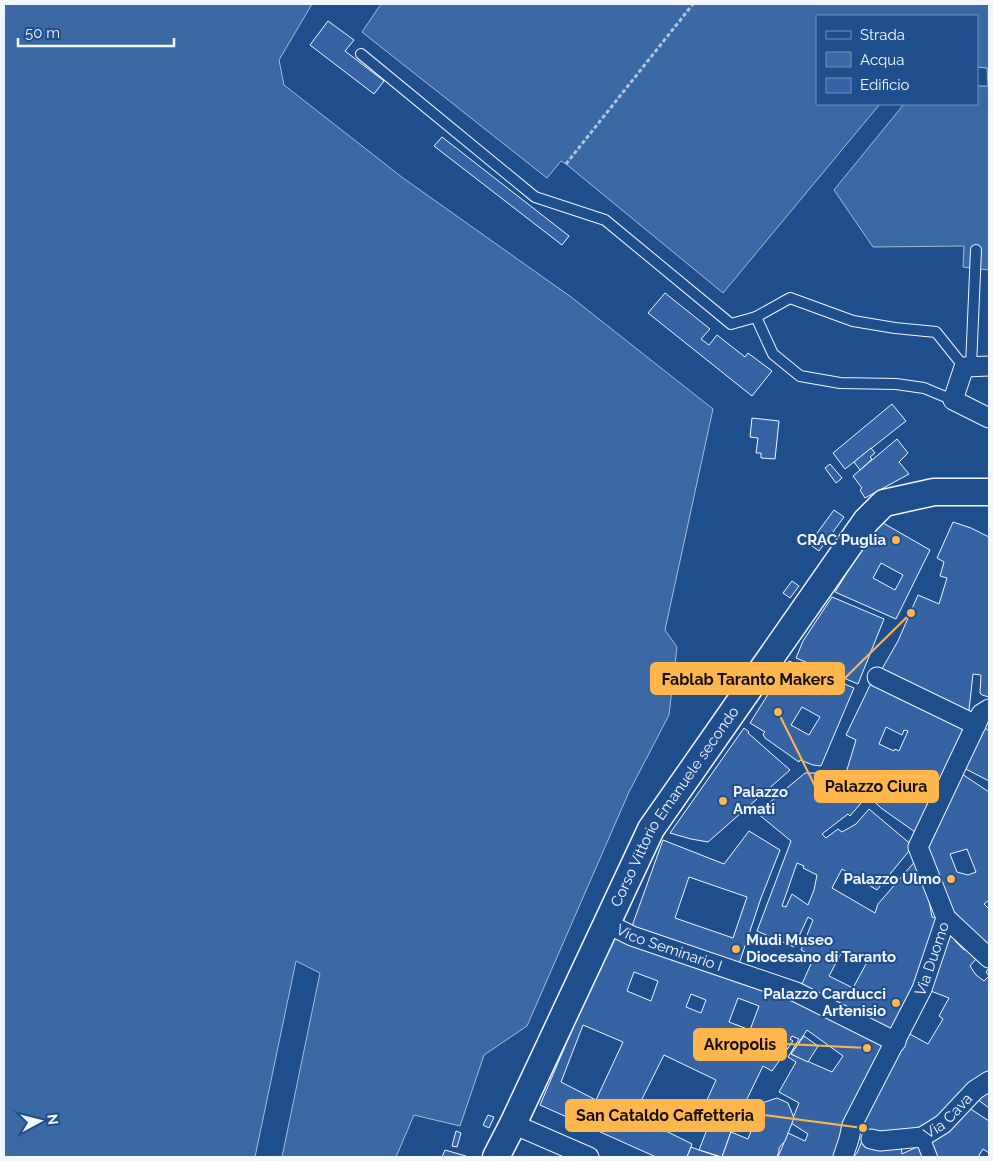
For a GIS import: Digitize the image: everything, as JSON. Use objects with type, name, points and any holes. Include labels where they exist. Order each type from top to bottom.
[{"type":"main road","name":"Corso Vittorio Emanuele secondo","points":[[496,1157],[608,924],[651,829],[866,521],[884,503],[934,492],[989,492]]},
{"type":"street","points":[[975,366],[954,400],[989,418]]},
{"type":"street","points":[[877,677],[976,725]]},
{"type":"street","name":"Via Duomo","points":[[843,1157],[852,1125],[922,989],[946,918],[918,847],[981,714],[989,709]]},
{"type":"street","points":[[946,918],[989,958]]},
{"type":"street","name":"Vico Seminario I","points":[[608,924],[632,936],[796,992],[896,1042]]},
{"type":"street","name":"Via Cava","points":[[871,1140],[880,1141],[922,1137],[943,1124],[974,1090],[989,1081]]},
{"type":"street","points":[[513,1124],[589,1157]]},
{"type":"street","points":[[922,1137],[930,1157]]},
{"type":"lane","points":[[361,54],[535,197],[605,220],[731,324],[756,317],[790,298],[853,321],[936,332],[975,366]]},
{"type":"lane","points":[[975,366],[976,250]]},
{"type":"lane","points":[[756,317],[773,354],[800,376],[840,383],[896,384],[924,388],[954,400]]},
{"type":"path","points":[[566,164],[693,4]]},
{"type":"water","points":[[4,4],[312,4],[279,60],[284,85],[403,178],[571,297],[713,409],[665,630],[677,647],[669,715],[629,792],[527,1026],[484,1055],[460,1126],[414,1115],[396,1157],[282,1157],[320,973],[296,961],[255,1157],[4,1157]]},
{"type":"water","points":[[381,4],[989,4],[989,270],[963,267],[964,246],[873,247],[834,190],[903,105],[978,105],[978,86],[988,86],[987,68],[978,67],[978,15],[816,15],[816,105],[879,105],[723,293],[566,164],[561,161],[547,178],[362,32]]},
{"type":"building","points":[[328,21],[354,40],[345,51],[384,81],[374,94],[310,45]]},
{"type":"building","points":[[442,137],[569,236],[562,245],[434,146]]},
{"type":"building","points":[[665,293],[710,329],[701,339],[709,345],[717,335],[745,357],[748,353],[772,371],[752,396],[648,313]]},
{"type":"building","points":[[892,404],[906,421],[845,469],[833,453]]},
{"type":"building","points":[[752,418],[779,421],[775,459],[761,458],[761,453],[756,453],[758,438],[750,437]]},
{"type":"building","points":[[897,439],[908,453],[899,462],[909,474],[865,498],[860,490],[862,488],[853,476]]},
{"type":"building","points":[[871,448],[875,453],[870,457],[872,459],[860,470],[854,462]]},
{"type":"building","points":[[830,464],[842,478],[836,483],[825,468]]},
{"type":"building","points":[[834,510],[844,517],[819,551],[809,544]]},
{"type":"building","points":[[953,522],[989,537],[989,697],[980,693],[981,675],[973,674],[968,719],[924,698],[926,690],[879,674],[898,641],[918,595],[939,604],[947,578],[940,576],[944,562],[937,558]]},
{"type":"building","points":[[878,523],[883,523],[930,550],[896,619],[835,592]],"holes":[[[881,563],[903,575],[895,590],[873,578]]]},
{"type":"building","points":[[792,581],[799,586],[790,598],[783,593]]},
{"type":"building","points":[[832,597],[884,619],[858,684],[796,658],[803,641]]},
{"type":"building","points":[[789,661],[854,688],[821,766],[800,760],[799,762],[765,738],[763,734],[765,732],[750,723]],"holes":[[[808,678],[822,687],[817,695],[803,687]],[[802,707],[820,717],[809,735],[791,725]]]},
{"type":"building","points":[[873,679],[901,692],[897,698],[970,725],[915,832],[881,808],[859,787],[860,784],[846,773],[856,740],[846,735]],"holes":[[[886,727],[902,735],[904,730],[908,731],[899,751],[895,749],[894,751],[879,744]]]},
{"type":"building","points":[[983,726],[989,731],[989,781],[962,767]]},
{"type":"building","name":"Palazzo Amati","points":[[744,728],[790,770],[708,842],[670,833]]},
{"type":"building","points":[[959,772],[989,792],[989,900],[984,904],[989,909],[989,951],[965,929],[946,902],[928,845]],"holes":[[[967,849],[976,872],[968,875],[957,872],[950,854]]]},
{"type":"building","points":[[805,773],[817,773],[827,777],[861,803],[850,816],[848,814],[822,834],[826,838],[838,829],[842,832],[856,824],[869,809],[913,846],[877,890],[842,869],[832,888],[875,913],[878,904],[917,859],[926,884],[932,917],[936,918],[936,926],[921,978],[893,1032],[802,984],[814,957],[801,950],[813,920],[808,917],[794,947],[757,931],[791,841],[757,813]],"holes":[[[797,863],[817,875],[814,890],[808,905],[792,894],[786,907],[782,906]],[[843,950],[867,962],[853,988],[829,976]]]},
{"type":"building","points":[[749,831],[780,850],[761,898],[738,967],[631,929],[663,840],[724,864]],"holes":[[[689,877],[747,897],[733,938],[675,918]]]},
{"type":"building","points":[[950,930],[957,936],[955,941],[964,950],[968,948],[976,959],[970,966],[976,975],[984,981],[989,976],[989,1072],[921,1131],[878,1137],[856,1127],[908,1033],[928,1044],[943,1019],[939,1016],[949,998],[928,990]]},
{"type":"building","points":[[616,935],[783,993],[886,1047],[837,1157],[778,1157],[788,1133],[805,1141],[808,1134],[791,1123],[799,1103],[779,1092],[796,1062],[788,1057],[799,1039],[792,1036],[790,1039],[793,1041],[772,1071],[763,1066],[731,1132],[722,1157],[699,1150],[713,1114],[703,1109],[716,1080],[664,1055],[634,1115],[692,1144],[687,1157],[656,1157],[540,1105],[575,1023]],"holes":[[[634,972],[658,981],[651,1001],[627,991]],[[691,994],[706,1000],[701,1013],[686,1007]],[[738,998],[759,1006],[750,1030],[729,1022]],[[583,1025],[623,1042],[596,1100],[561,1082]],[[807,1030],[843,1056],[832,1072],[791,1054]]]},
{"type":"building","points":[[804,1036],[818,1046],[808,1062],[791,1054]]},
{"type":"building","points":[[989,1090],[989,1108],[977,1099]]},
{"type":"building","points":[[777,1098],[788,1103],[794,1118],[785,1141],[779,1148],[777,1157],[722,1157],[731,1132],[748,1139],[762,1103]]},
{"type":"building","points":[[966,1106],[989,1121],[989,1153],[983,1149],[978,1157],[937,1157],[929,1145]]},
{"type":"building","points":[[488,1115],[494,1117],[489,1128],[483,1125]]},
{"type":"building","points":[[456,1131],[461,1133],[457,1147],[452,1146]]},
{"type":"building","points":[[862,1141],[901,1146],[902,1154],[919,1146],[924,1157],[853,1157],[857,1153]]},
{"type":"building","points":[[691,1147],[699,1150],[720,1157],[687,1157]]},
{"type":"building","points":[[445,1150],[466,1156],[442,1157]]},
{"type":"place","name":"CRAC Puglia","points":[[896,540]]},
{"type":"place","name":"Fablab Taranto Makers","points":[[911,613]]},
{"type":"place","name":"Palazzo Ciura","points":[[778,712]]},
{"type":"place","name":"Palazzo Amati","points":[[723,801]]},
{"type":"place","name":"Palazzo Ulmo","points":[[951,879]]},
{"type":"place","name":"Mudi Museo Diocesano di Taranto","points":[[736,949]]},
{"type":"place","name":"Palazzo Carducci Artenisio","points":[[896,1003]]},
{"type":"place","name":"Akropolis","points":[[867,1048]]},
{"type":"place","name":"San Cataldo Caffetteria","points":[[863,1128]]}]
